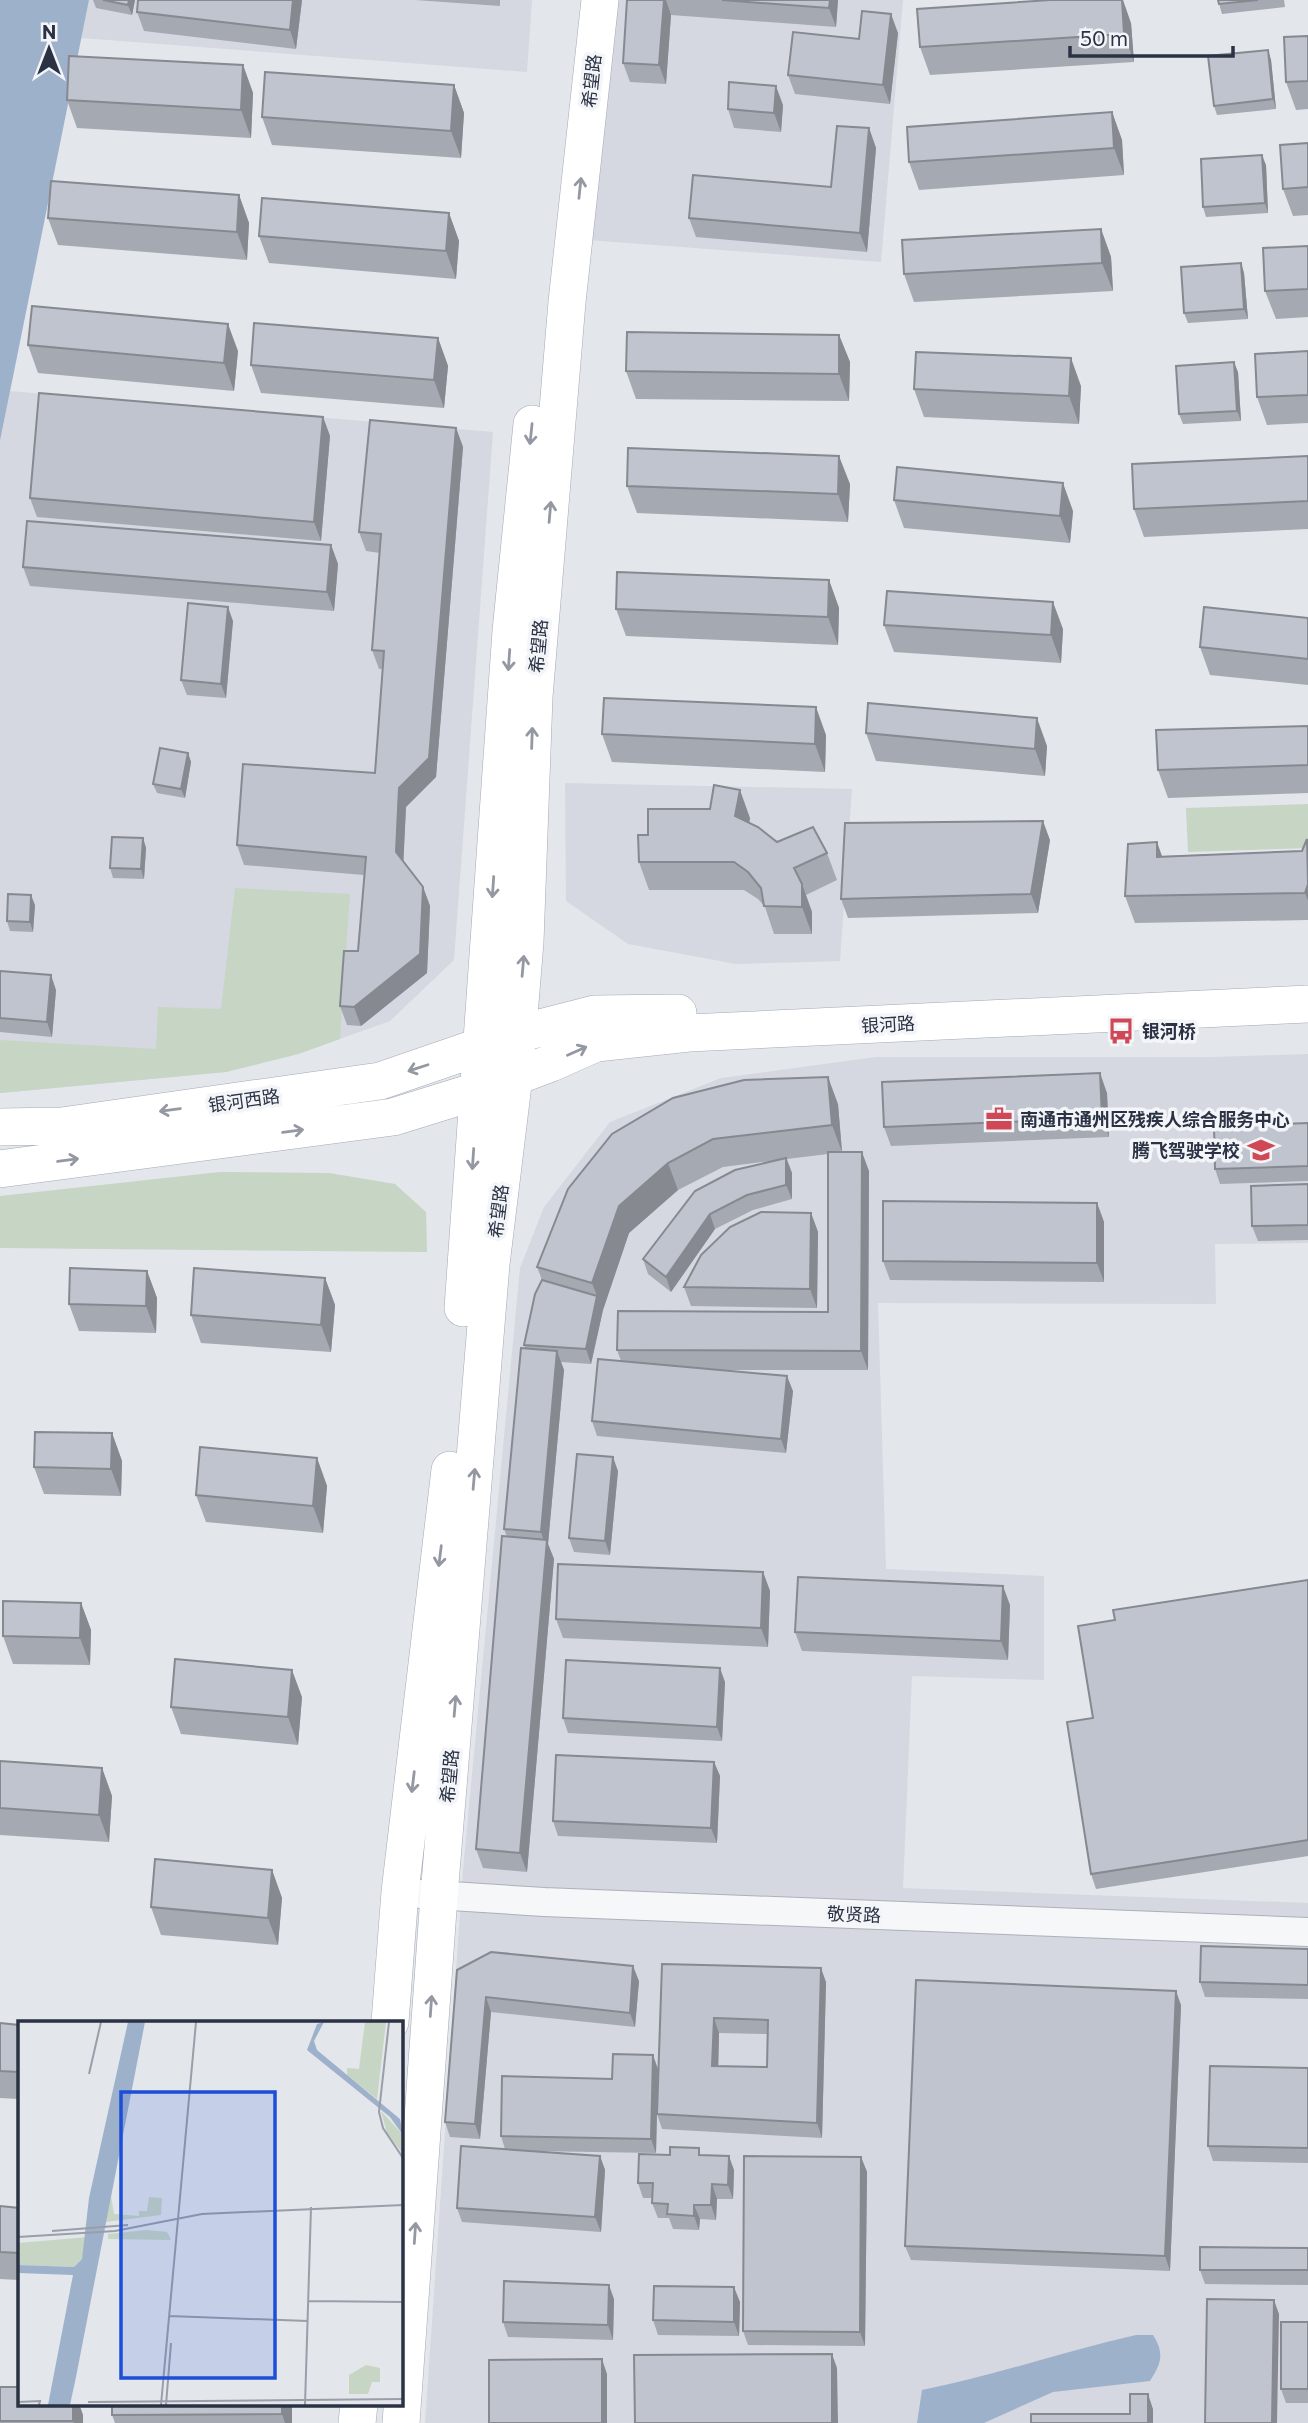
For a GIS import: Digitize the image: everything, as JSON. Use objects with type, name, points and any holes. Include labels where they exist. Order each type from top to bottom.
[{"type":"main road","name":"希望路","points":[[390,2021],[400,1892],[454,1441],[511,631],[575,0]]},
{"type":"main road","name":"希望路","points":[[401,2423],[439,1896],[491,1265],[514,1076],[525,942],[534,697],[568,302],[600,0]]},
{"type":"main road","name":"银河路","points":[[483,1047],[517,1034],[595,1014],[778,1012],[1308,985]]},
{"type":"main road","name":"银河路","points":[[477,1091],[596,1043],[689,1033],[1308,1004]]},
{"type":"main road","name":"银河西路","points":[[0,1127],[62,1126],[380,1081],[483,1047]]},
{"type":"main road","name":"银河西路","points":[[0,1169],[393,1117],[477,1091]]},
{"type":"street","name":"敬贤路","points":[[400,1892],[439,1896],[1308,1932]]},
{"type":"shaded area","points":[[89,0],[532,0],[527,72],[81,38]]},
{"type":"shaded area","points":[[614,0],[903,0],[881,262],[588,240]]},
{"type":"shaded area","points":[[10,391],[493,432],[454,960],[390,1021],[298,1054],[226,1072],[0,1093],[0,442]]},
{"type":"shaded area","points":[[565,783],[852,789],[840,961],[736,964],[628,944],[566,901]]},
{"type":"shaded area","points":[[1308,1054],[1308,1243],[1215,1244],[1216,1304],[878,1303],[886,1569],[1044,1576],[1044,1680],[912,1676],[903,1888],[1308,1903],[1308,2423],[425,2423],[463,1870],[520,1268],[544,1207],[610,1122],[721,1078],[876,1057],[1211,1057]]},
{"type":"green space","points":[[1308,804],[1308,848],[1188,852],[1186,808]]},
{"type":"green space","points":[[235,888],[350,894],[340,1039],[298,1054],[226,1072],[0,1093],[0,1040],[156,1049],[158,1007],[221,1009]]},
{"type":"green space","points":[[220,1172],[329,1173],[395,1184],[426,1212],[427,1252],[0,1248],[0,1196]]},
{"type":"water","points":[[0,0],[89,0],[0,441]]},
{"type":"water","points":[[1136,2335],[1153,2335],[1159,2348],[1159,2364],[1150,2381],[1053,2392],[984,2423],[917,2423],[922,2390]]},
{"type":"building","points":[[103,0],[129,0],[128,5]]},
{"type":"building","points":[[138,0],[293,0],[290,30],[137,12]]},
{"type":"building","points":[[627,0],[664,0],[659,65],[623,63]]},
{"type":"building","points":[[722,0],[830,0],[829,8]]},
{"type":"building","points":[[1050,0],[1122,0],[1124,34],[920,47],[917,9]]},
{"type":"building","points":[[1218,0],[1258,0],[1219,4]]},
{"type":"building","points":[[862,11],[891,14],[883,85],[788,75],[793,32],[859,39]]},
{"type":"building","points":[[1308,36],[1308,81],[1286,82],[1284,37]]},
{"type":"building","points":[[1268,50],[1273,99],[1214,106],[1208,56]]},
{"type":"building","points":[[69,56],[243,65],[241,110],[67,100]]},
{"type":"building","points":[[265,72],[454,85],[451,131],[262,117]]},
{"type":"building","points":[[729,82],[776,86],[774,113],[728,109]]},
{"type":"building","points":[[1112,112],[1114,148],[909,162],[907,127]]},
{"type":"building","points":[[837,126],[869,128],[860,233],[689,218],[693,175],[831,187]]},
{"type":"building","points":[[1308,143],[1308,187],[1283,189],[1280,145]]},
{"type":"building","points":[[1262,155],[1265,203],[1203,207],[1201,159]]},
{"type":"building","points":[[51,181],[239,195],[237,232],[48,218]]},
{"type":"building","points":[[262,198],[449,213],[446,251],[259,236]]},
{"type":"building","points":[[1101,229],[1102,263],[904,274],[902,240]]},
{"type":"building","points":[[1308,246],[1308,289],[1265,291],[1263,248]]},
{"type":"building","points":[[1241,263],[1244,309],[1184,313],[1181,267]]},
{"type":"building","points":[[32,306],[228,324],[224,363],[28,345]]},
{"type":"building","points":[[254,323],[438,338],[434,380],[251,365]]},
{"type":"building","points":[[627,332],[839,335],[839,374],[626,371]]},
{"type":"building","points":[[1308,351],[1308,395],[1257,397],[1255,354]]},
{"type":"building","points":[[916,352],[1071,358],[1069,396],[914,389]]},
{"type":"building","points":[[1234,362],[1237,411],[1179,414],[1176,366]]},
{"type":"building","points":[[39,393],[323,417],[314,522],[30,498]]},
{"type":"building","points":[[370,420],[456,428],[429,758],[399,788],[396,852],[423,887],[420,954],[354,1007],[340,1006],[344,951],[358,951],[366,857],[237,845],[243,764],[375,773],[384,651],[372,650],[381,534],[359,532]]},
{"type":"building","points":[[628,448],[839,456],[838,494],[627,486]]},
{"type":"building","points":[[1308,456],[1308,501],[1134,509],[1132,464]]},
{"type":"building","points":[[897,467],[1063,483],[1060,516],[894,500]]},
{"type":"building","points":[[27,521],[331,545],[327,592],[23,567]]},
{"type":"building","points":[[617,572],[829,580],[828,617],[616,609]]},
{"type":"building","points":[[887,591],[1053,602],[1051,635],[884,625]]},
{"type":"building","points":[[188,603],[228,607],[221,684],[181,680]]},
{"type":"building","points":[[1204,607],[1308,618],[1308,659],[1200,647]]},
{"type":"building","points":[[604,698],[816,707],[815,744],[602,734]]},
{"type":"building","points":[[868,703],[1037,718],[1035,749],[866,733]]},
{"type":"building","points":[[1308,726],[1308,765],[1158,770],[1156,730]]},
{"type":"building","points":[[160,748],[188,753],[181,789],[153,784]]},
{"type":"building","points":[[714,785],[740,790],[735,816],[758,827],[777,842],[813,827],[827,853],[794,868],[802,884],[802,907],[764,906],[761,888],[748,872],[734,862],[639,862],[638,835],[648,835],[648,809],[710,809]]},
{"type":"building","points":[[1043,821],[1031,894],[841,899],[845,823]]},
{"type":"building","points":[[112,837],[143,838],[141,869],[110,868]]},
{"type":"building","points":[[1307,839],[1308,884],[1305,893],[1125,896],[1128,844],[1157,842],[1157,857],[1302,851]]},
{"type":"building","points":[[8,894],[31,895],[30,922],[7,921]]},
{"type":"building","points":[[0,971],[51,975],[47,1022],[0,1018]]},
{"type":"building","points":[[1100,1073],[1102,1118],[884,1127],[882,1082]]},
{"type":"building","points":[[828,1077],[832,1125],[713,1139],[668,1163],[619,1206],[592,1283],[537,1267],[568,1189],[612,1134],[673,1098],[744,1080]]},
{"type":"building","points":[[1308,1123],[1308,1166],[1215,1169],[1214,1127]]},
{"type":"building","points":[[828,1152],[862,1152],[861,1351],[617,1350],[618,1311],[828,1312]]},
{"type":"building","points":[[786,1158],[786,1185],[747,1195],[710,1214],[666,1277],[643,1259],[695,1191],[735,1170]]},
{"type":"building","points":[[1308,1184],[1308,1225],[1252,1226],[1251,1186]]},
{"type":"building","points":[[883,1201],[1097,1203],[1097,1263],[883,1261]]},
{"type":"building","points":[[761,1212],[811,1213],[810,1289],[684,1287],[701,1255],[730,1227]]},
{"type":"building","points":[[70,1268],[147,1271],[146,1306],[69,1304]]},
{"type":"building","points":[[194,1268],[325,1278],[321,1325],[191,1315]]},
{"type":"building","points":[[542,1280],[597,1296],[586,1349],[524,1345],[535,1294]]},
{"type":"building","points":[[521,1348],[557,1351],[541,1532],[504,1529]]},
{"type":"building","points":[[598,1359],[787,1376],[781,1439],[592,1421]]},
{"type":"building","points":[[35,1432],[112,1433],[111,1469],[34,1467]]},
{"type":"building","points":[[200,1447],[317,1458],[313,1506],[196,1495]]},
{"type":"building","points":[[577,1454],[613,1457],[605,1541],[569,1538]]},
{"type":"building","points":[[502,1536],[547,1540],[520,1853],[476,1849]]},
{"type":"building","points":[[558,1564],[763,1572],[761,1628],[556,1619]]},
{"type":"building","points":[[798,1577],[1003,1586],[1001,1641],[795,1632]]},
{"type":"building","points":[[1308,1580],[1308,1840],[1091,1874],[1067,1722],[1093,1718],[1078,1626],[1115,1620],[1113,1610]]},
{"type":"building","points":[[3,1601],[81,1603],[80,1638],[3,1636]]},
{"type":"building","points":[[175,1659],[292,1670],[288,1717],[171,1707]]},
{"type":"building","points":[[566,1660],[720,1668],[717,1727],[563,1718]]},
{"type":"building","points":[[556,1755],[714,1762],[711,1828],[553,1821]]},
{"type":"building","points":[[0,1761],[102,1768],[99,1815],[0,1808]]},
{"type":"building","points":[[155,1859],[272,1870],[268,1918],[151,1907]]},
{"type":"building","points":[[1201,1946],[1308,1949],[1308,1985],[1200,1982]]},
{"type":"building","points":[[491,1952],[633,1966],[630,2013],[486,1997],[475,2124],[445,2122],[457,1970]]},
{"type":"building","points":[[662,1964],[821,1968],[817,2123],[657,2114]],"holes":[[[714,2018],[768,2020],[767,2067],[712,2066]]]},
{"type":"building","points":[[916,1980],[1176,1991],[1165,2256],[905,2246]]},
{"type":"building","points":[[0,2023],[18,2025],[18,2072],[0,2071]]},
{"type":"building","points":[[613,2054],[653,2055],[651,2139],[501,2136],[502,2076],[612,2079]]},
{"type":"building","points":[[1210,2066],[1308,2068],[1308,2148],[1208,2146]]},
{"type":"building","points":[[461,2146],[600,2156],[595,2217],[457,2208]]},
{"type":"building","points":[[670,2147],[699,2148],[699,2155],[729,2156],[728,2185],[712,2184],[711,2205],[694,2205],[694,2216],[667,2214],[668,2204],[652,2203],[653,2183],[638,2183],[639,2154],[670,2155]]},
{"type":"building","points":[[744,2156],[861,2157],[860,2332],[743,2331]]},
{"type":"building","points":[[0,2206],[18,2208],[18,2253],[0,2252]]},
{"type":"building","points":[[1200,2247],[1308,2248],[1308,2270],[1200,2270]]},
{"type":"building","points":[[504,2281],[609,2285],[608,2325],[503,2322]]},
{"type":"building","points":[[654,2286],[734,2287],[734,2322],[653,2320]]},
{"type":"building","points":[[1207,2299],[1274,2300],[1272,2423],[1205,2423]]},
{"type":"building","points":[[1281,2322],[1308,2322],[1308,2389],[1281,2389]]},
{"type":"building","points":[[832,2354],[832,2423],[635,2423],[634,2355]]},
{"type":"building","points":[[602,2359],[602,2423],[489,2423],[489,2360]]},
{"type":"building","points":[[0,2387],[18,2387],[18,2406],[73,2406],[73,2421],[0,2421]]},
{"type":"building","points":[[1130,2394],[1148,2394],[1148,2423],[1031,2423],[1031,2414],[1130,2414]]},
{"type":"building","points":[[112,2406],[282,2406],[282,2414],[112,2415]]},
{"type":"place","name":"银河桥","points":[[1121,1031]]},
{"type":"place","name":"南通市通州区残疾人综合服务中心","points":[[999,1119]]},
{"type":"place","name":"腾飞驾驶学校","points":[[1261,1150]]}]
